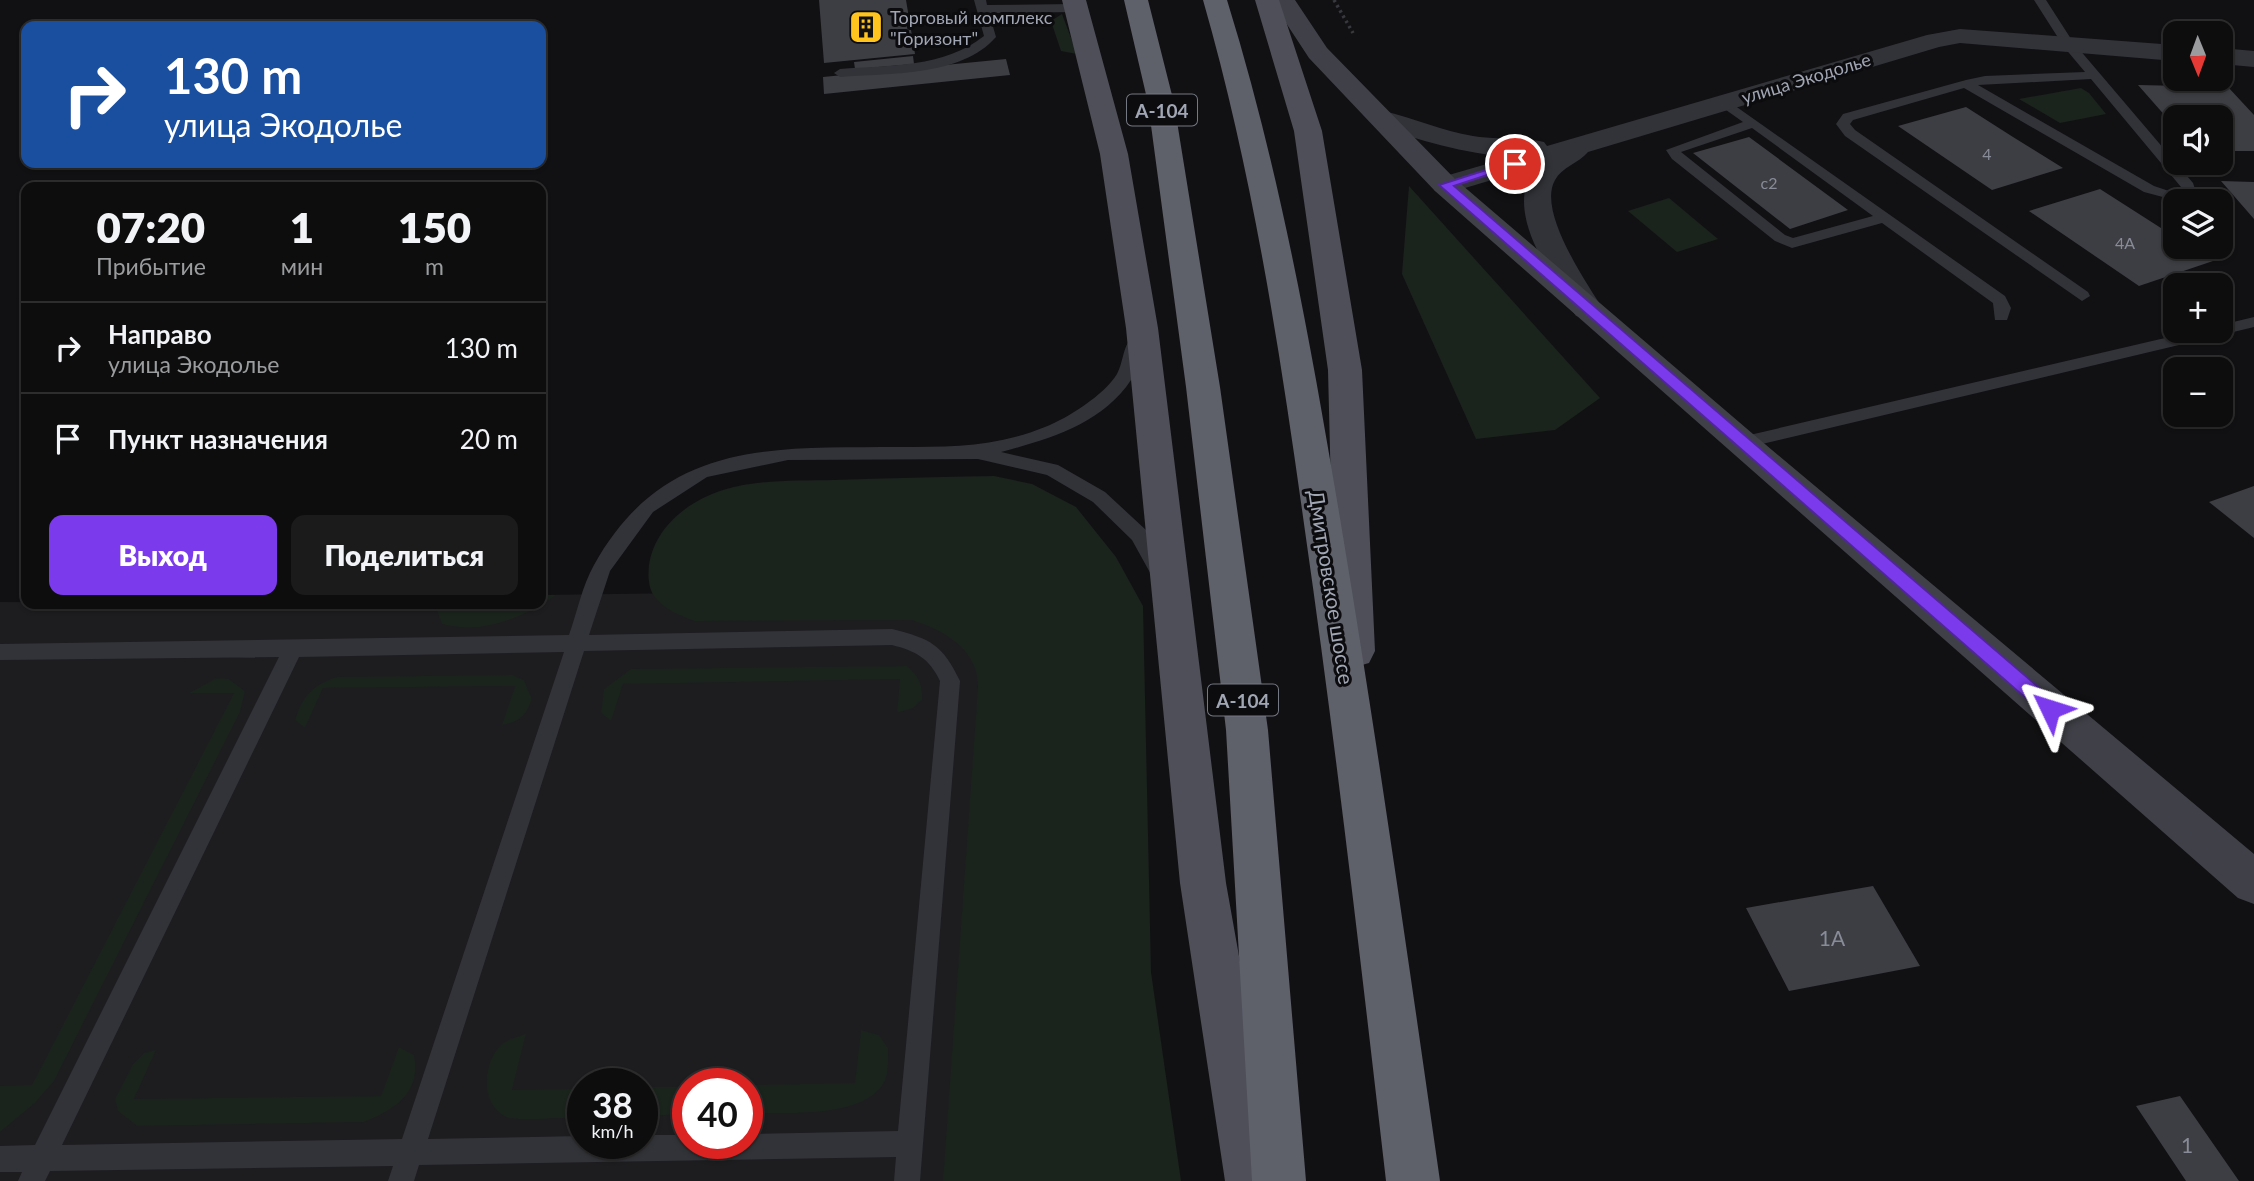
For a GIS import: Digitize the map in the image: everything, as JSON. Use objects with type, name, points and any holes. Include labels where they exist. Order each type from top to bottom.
[{"type":"highway","name":"А-104","points":[[1136,0],[1161,103],[1203,387],[1247,730],[1279,1181]]},
{"type":"highway","name":"Дмитровское шоссе","points":[[1215,0],[1242,92],[1273,225],[1298,365],[1359,758],[1413,1181]]},
{"type":"main road","points":[[1267,0],[1308,131],[1345,370],[1359,758]]},
{"type":"main road","points":[[1075,4],[1114,154],[1142,328],[1202,883],[1252,1181]]},
{"type":"street","points":[[1283,0],[1318,53],[1445,185],[2254,883]]},
{"type":"street","name":"улица Экодолье","points":[[1445,185],[1918,44],[1960,36],[2163,52]]},
{"type":"street","points":[[2233,57],[2254,59]]},
{"type":"street","points":[[1384,119],[1447,140],[1487,146],[1529,148],[1585,143]]},
{"type":"street","points":[[1585,143],[1551,166],[1539,183],[1539,208],[1548,242],[1587,309]]},
{"type":"lane","points":[[1966,84],[2149,189],[2180,197],[2189,192],[2188,186],[2068,44],[2040,0]]},
{"type":"lane","points":[[840,73],[938,63],[979,48],[990,37],[981,5],[1075,4]]},
{"type":"lane","points":[[2082,296],[1850,133],[1843,124],[1848,117],[1985,80],[2096,75]]},
{"type":"lane","points":[[1724,102],[1999,300],[2003,308],[2001,316]]},
{"type":"lane","points":[[1754,123],[1673,150],[1769,230],[1792,243],[1884,218]]},
{"type":"lane","points":[[2233,327],[2254,322]]},
{"type":"lane","points":[[978,453],[1051,432],[1091,410],[1124,377],[1142,328]]},
{"type":"lane","points":[[1741,443],[2163,343]]},
{"type":"lane","points":[[401,1181],[601,569],[625,533],[647,508],[701,472],[744,461],[788,454],[978,453],[1052,470],[1099,497],[1139,535],[1169,589]]},
{"type":"lane","points":[[0,652],[892,637],[924,646],[941,659],[950,681],[906,1181]]},
{"type":"lane","points":[[37,1170],[293,649]]},
{"type":"lane","points":[[0,1159],[37,1170],[411,1151],[910,1144]]},
{"type":"path","points":[[1334,0],[1357,39]]},
{"type":"shaded area","points":[[1062,14],[1077,54],[1061,51],[1051,21]]},
{"type":"shaded area","points":[[2081,88],[2089,93],[2106,114],[2060,123],[2019,99]]},
{"type":"shaded area","points":[[1409,186],[1600,398],[1555,430],[1476,439],[1402,274]]},
{"type":"shaded area","points":[[1669,198],[1718,239],[1677,252],[1628,211]]},
{"type":"shaded area","points":[[994,476],[1032,484],[1076,507],[1116,557],[1143,606],[1151,972],[1181,1181],[943,1181],[978,686],[972,661],[965,651],[947,636],[912,620],[694,621],[662,605],[651,589],[649,565],[652,551],[666,527],[698,501],[723,490],[778,481]]},
{"type":"shaded area","points":[[991,589],[952,1181],[0,1181],[0,602],[21,602],[21,609],[546,609],[546,595]]},
{"type":"shaded area","points":[[546,595],[556,595],[546,601]]},
{"type":"shaded area","points":[[533,609],[502,622],[472,627],[442,624],[437,611]]},
{"type":"shaded area","points":[[907,666],[919,681],[922,700],[913,708],[897,713],[900,679],[623,684],[611,721],[601,713],[604,689],[631,669]]},
{"type":"shaded area","points":[[512,675],[524,680],[532,699],[522,717],[508,724],[502,725],[515,686],[323,688],[305,728],[295,720],[301,704],[310,692],[337,677]]},
{"type":"shaded area","points":[[217,678],[229,679],[245,691],[240,712],[54,1081],[35,1103],[0,1132],[0,1086],[32,1085],[234,693],[189,693]]},
{"type":"shaded area","points":[[861,1030],[879,1035],[888,1048],[888,1064],[885,1081],[875,1094],[842,1108],[802,1113],[763,1113],[763,1085],[855,1083]]},
{"type":"shaded area","points":[[526,1034],[512,1090],[567,1089],[567,1118],[512,1118],[498,1111],[488,1094],[487,1073],[495,1053],[507,1041]]},
{"type":"shaded area","points":[[399,1047],[414,1055],[414,1079],[410,1089],[396,1105],[364,1122],[137,1126],[118,1111],[115,1099],[133,1064],[144,1053],[156,1050],[134,1099],[381,1096]]},
{"type":"shaded area","points":[[658,1087],[672,1087],[672,1115],[658,1115]]},
{"type":"building","name":"Торговый комплекс \"Горизонт\"","points":[[819,0],[906,0],[915,54],[824,63]]},
{"type":"building","points":[[913,56],[914,64],[855,69],[854,62]]},
{"type":"building","points":[[1006,59],[1010,75],[824,94],[823,77]]},
{"type":"building","points":[[2138,85],[2163,86],[2163,91],[2232,91],[2254,115],[2254,151],[2233,151],[2233,105],[2163,105],[2163,113]]},
{"type":"building","points":[[1966,107],[2063,168],[1992,190],[1898,126]]},
{"type":"building","points":[[1749,137],[1848,210],[1790,229],[1693,153]]},
{"type":"building","points":[[2221,181],[2254,182],[2254,219],[2233,195],[2233,189],[2228,189]]},
{"type":"building","points":[[2100,189],[2163,229],[2163,259],[2213,261],[2177,273],[2163,273],[2163,278],[2139,286],[2029,211]]},
{"type":"building","points":[[2254,486],[2254,538],[2209,502]]},
{"type":"building","points":[[1873,886],[1920,966],[1789,991],[1746,908]]},
{"type":"building","points":[[2180,1096],[2239,1181],[2186,1181],[2136,1106]]},
{"type":"place","name":"Торговый комплекс \"Горизонт\"","points":[[866,27]]},
{"type":"route","points":[[1515,164],[1445,185],[2050,709]]}]
